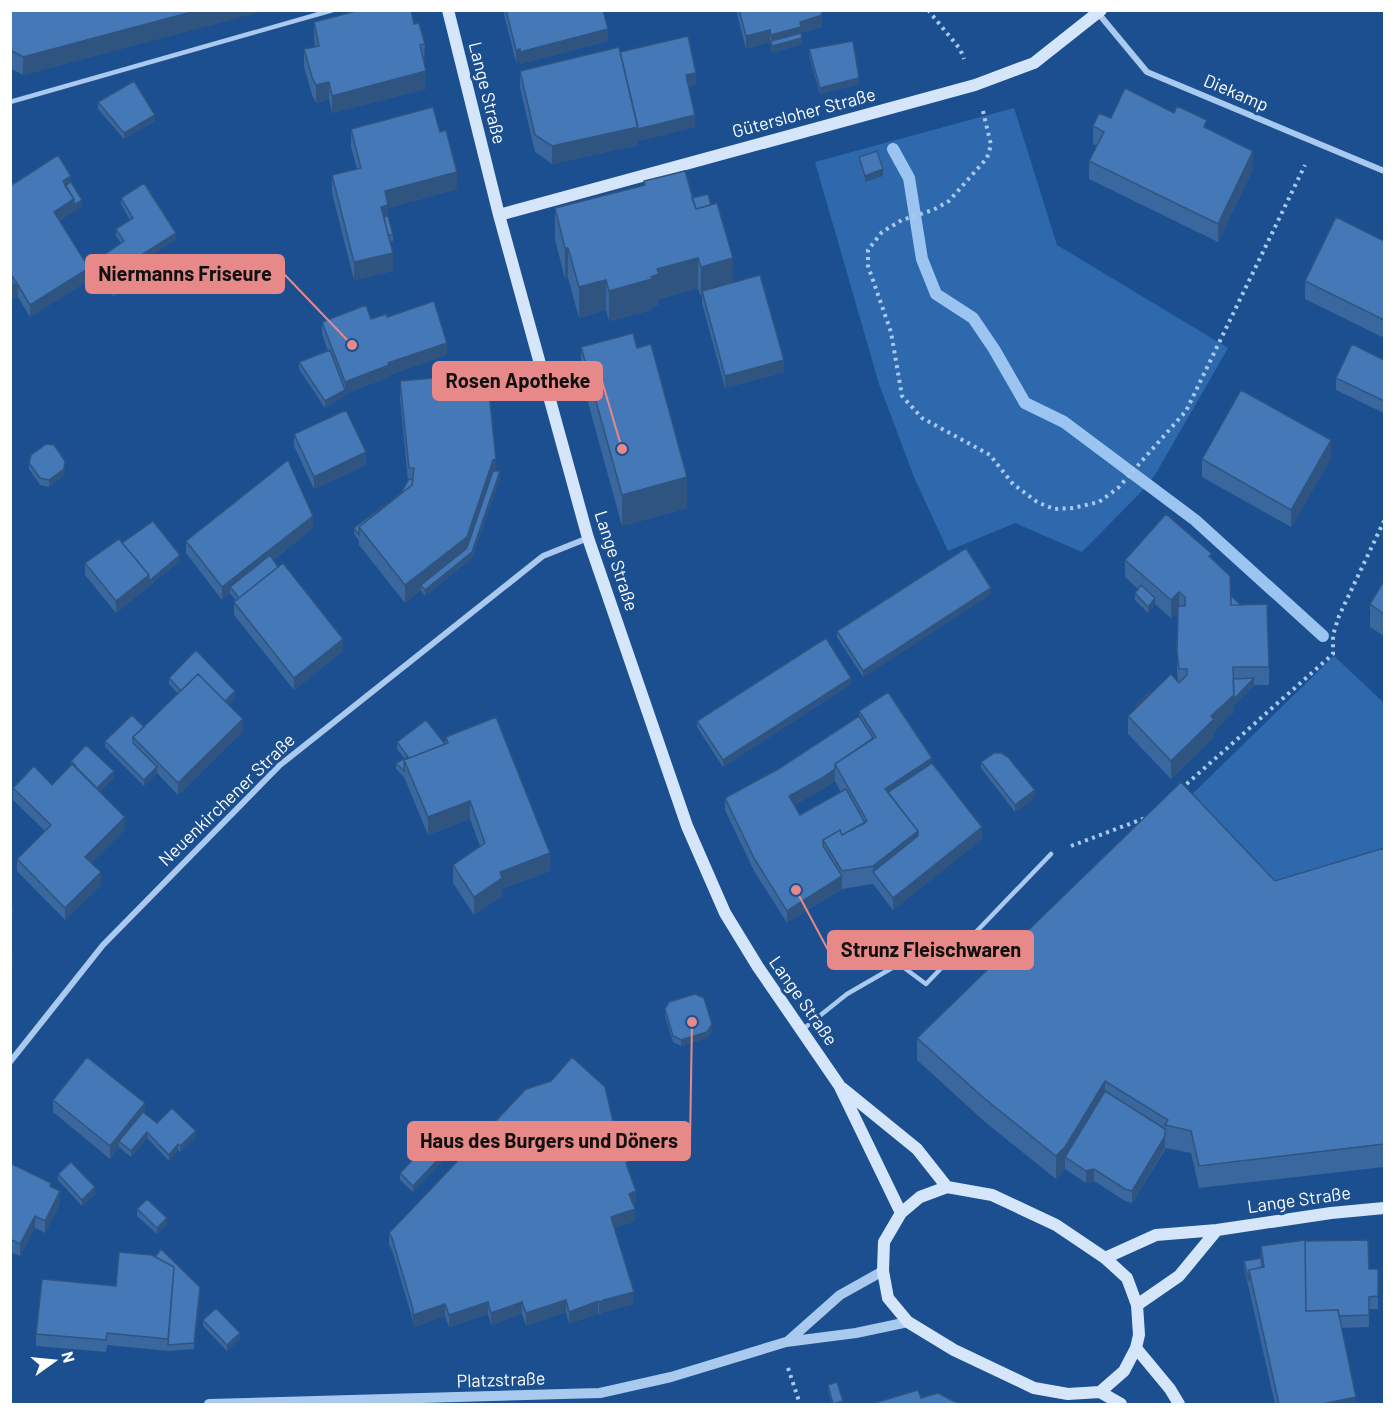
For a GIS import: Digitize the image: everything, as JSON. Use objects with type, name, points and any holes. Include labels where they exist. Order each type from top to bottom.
[{"type":"main road","name":"Lange Straße","points":[[448,10],[499,215],[588,538],[687,826],[725,913],[758,967],[839,1085],[902,1213]]},
{"type":"main road","name":"Gütersloher Straße","points":[[499,215],[975,85],[1034,63],[1099,12]]},
{"type":"main road","name":"Lange Straße","points":[[839,1085],[917,1149],[947,1187]]},
{"type":"main road","points":[[1100,1392],[1124,1371],[1136,1348],[1139,1335],[1137,1305],[1127,1278],[1105,1258],[1056,1225],[992,1195],[947,1187],[920,1197],[902,1213],[884,1242],[883,1271],[888,1298],[908,1322],[954,1350],[1034,1389],[1068,1394],[1100,1392],[1120,1404]]},
{"type":"main road","name":"Lange Straße","points":[[1105,1258],[1156,1235],[1217,1230],[1331,1213],[1384,1208]]},
{"type":"main road","points":[[1137,1305],[1179,1276],[1217,1230]]},
{"type":"main road","points":[[1136,1348],[1170,1389],[1179,1404]]},
{"type":"street","name":"Diekamp","points":[[1099,12],[1147,72],[1384,171]]},
{"type":"street","name":"Neuenkirchener Straße","points":[[10,1062],[103,945],[280,765],[543,556],[588,538]]},
{"type":"street","name":"Platzstraße","points":[[782,1344],[840,1295],[883,1271]]},
{"type":"street","name":"Platzstraße","points":[[209,1404],[600,1394],[671,1377],[782,1344],[856,1333],[908,1322]]},
{"type":"lane","points":[[10,102],[333,10]]},
{"type":"lane","points":[[802,1030],[847,994],[899,964],[926,984],[1051,854]]},
{"type":"path","points":[[933,210],[902,219],[882,232],[868,250],[868,266],[891,332],[902,396],[922,418],[990,455],[1013,484],[1037,502],[1054,509],[1073,508],[1099,502],[1118,488],[1186,411],[1316,143]]},
{"type":"path","points":[[1176,793],[1333,654],[1333,635],[1340,616],[1384,521]]},
{"type":"path","points":[[1051,854],[1150,816]]},
{"type":"path","points":[[782,1344],[801,1404]]},
{"type":"shaded area","points":[[1014,108],[1057,245],[1228,348],[1155,475],[1082,552],[1015,523],[948,551],[914,477],[879,384],[815,162]]},
{"type":"shaded area","points":[[1334,656],[1384,703],[1384,871],[1275,904],[1181,805]]},
{"type":"building","points":[[10,10],[199,10],[23,57],[10,50]]},
{"type":"building","points":[[360,10],[411,10],[414,24],[419,23],[425,44],[420,45],[426,71],[332,96],[329,82],[316,85],[304,49],[319,46],[314,22]]},
{"type":"building","points":[[506,10],[603,10],[608,29],[520,52],[520,49],[516,50]]},
{"type":"building","points":[[739,10],[821,10],[822,15],[800,22],[801,27],[771,35],[770,30],[746,36]]},
{"type":"building","points":[[801,33],[802,38],[772,46],[771,41]]},
{"type":"building","points":[[688,36],[696,73],[686,75],[695,115],[638,129],[620,52]]},
{"type":"building","points":[[853,41],[859,78],[820,88],[809,49]]},
{"type":"building","points":[[619,47],[638,127],[552,146],[535,135],[520,71]]},
{"type":"building","points":[[134,81],[155,115],[124,133],[98,102]]},
{"type":"building","points":[[1125,88],[1174,113],[1177,106],[1207,120],[1204,127],[1253,151],[1218,224],[1089,161],[1104,132],[1093,126],[1099,113],[1111,118]]},
{"type":"building","points":[[433,107],[440,132],[446,130],[457,172],[385,191],[388,205],[381,207],[393,253],[354,262],[332,175],[361,168],[351,129]]},
{"type":"building","points":[[877,151],[883,169],[865,176],[859,157]]},
{"type":"building","points":[[58,155],[71,176],[63,181],[74,199],[54,212],[89,268],[30,305],[18,285],[12,287],[17,283],[10,273],[10,186]]},
{"type":"building","points":[[685,171],[696,209],[717,203],[733,258],[701,267],[698,258],[657,269],[659,274],[651,277],[652,279],[609,291],[606,280],[579,287],[568,248],[565,248],[555,208],[645,185],[644,181]]},
{"type":"building","points":[[71,182],[82,200],[74,205],[74,199],[65,186]]},
{"type":"building","points":[[144,183],[176,233],[135,259],[144,272],[113,291],[95,261],[124,241],[116,229],[133,218],[121,198]]},
{"type":"building","points":[[708,194],[711,205],[696,209],[692,198]]},
{"type":"building","points":[[388,216],[393,235],[388,235],[384,217]]},
{"type":"building","points":[[1336,217],[1384,241],[1384,320],[1305,281]]},
{"type":"building","points":[[760,275],[784,360],[725,376],[702,291]]},
{"type":"building","points":[[10,279],[14,285],[10,296]]},
{"type":"building","points":[[434,301],[447,343],[388,363],[389,365],[345,382],[322,322],[366,305],[371,319],[386,314],[387,317]]},
{"type":"building","points":[[633,333],[637,348],[651,344],[687,477],[622,495],[581,347]]},
{"type":"building","points":[[1352,344],[1384,360],[1384,401],[1336,378]]},
{"type":"building","points":[[330,350],[345,390],[325,401],[299,362]]},
{"type":"building","points":[[487,373],[496,459],[493,460],[467,537],[405,585],[359,527],[412,485],[414,468],[409,468],[400,381]]},
{"type":"building","points":[[1241,390],[1331,440],[1291,510],[1202,459]]},
{"type":"building","points":[[346,410],[366,452],[314,477],[294,434]]},
{"type":"building","points":[[46,444],[54,445],[65,461],[64,469],[49,480],[40,478],[29,463],[31,455]]},
{"type":"building","points":[[288,460],[313,516],[222,587],[186,541]]},
{"type":"building","points":[[493,471],[500,471],[472,552],[425,590],[421,585],[467,548]]},
{"type":"building","points":[[409,479],[413,479],[412,485],[359,527],[359,535],[354,528],[401,493]]},
{"type":"building","points":[[1166,514],[1212,554],[1209,556],[1230,576],[1231,605],[1267,604],[1269,667],[1233,667],[1234,695],[1211,716],[1214,719],[1171,761],[1128,716],[1171,674],[1179,683],[1187,675],[1187,669],[1179,669],[1177,652],[1178,606],[1185,606],[1185,597],[1179,592],[1171,600],[1125,560]]},
{"type":"building","points":[[153,521],[180,555],[149,581],[149,575],[122,543]]},
{"type":"building","points":[[119,539],[149,575],[116,601],[85,563]]},
{"type":"building","points":[[966,548],[991,588],[863,671],[837,631]]},
{"type":"building","points":[[270,555],[278,567],[239,598],[230,587]]},
{"type":"building","points":[[283,563],[343,639],[294,678],[234,602]]},
{"type":"building","points":[[1384,581],[1384,614],[1370,604]]},
{"type":"building","points":[[1141,585],[1155,598],[1148,607],[1135,593]]},
{"type":"building","points":[[1231,596],[1241,605],[1231,605]]},
{"type":"building","points":[[826,638],[851,678],[723,760],[697,721]]},
{"type":"building","points":[[196,650],[235,691],[225,701],[198,674],[181,691],[169,678]]},
{"type":"building","points":[[198,674],[243,719],[178,783],[133,737]]},
{"type":"building","points":[[1254,678],[1234,699],[1233,679]]},
{"type":"building","points":[[888,692],[932,758],[885,789],[918,831],[873,866],[842,871],[823,840],[840,830],[842,835],[867,821],[835,764],[876,737],[859,711]]},
{"type":"building","points":[[1151,693],[1137,707],[1136,706]]},
{"type":"building","points":[[132,715],[144,727],[133,737],[133,743],[157,767],[144,780],[105,741]]},
{"type":"building","points":[[859,716],[873,738],[835,764],[835,769],[822,778],[789,796],[800,815],[846,789],[865,823],[842,835],[840,830],[823,840],[823,846],[842,876],[787,911],[754,858],[725,798],[780,768]]},
{"type":"building","points":[[496,717],[550,853],[500,872],[502,878],[474,897],[453,865],[485,843],[470,801],[428,817],[404,760],[448,743],[446,737]]},
{"type":"building","points":[[426,720],[445,744],[404,760],[404,771],[396,763],[408,757],[397,742]]},
{"type":"building","points":[[86,745],[114,771],[97,788],[71,761]]},
{"type":"building","points":[[994,753],[1001,753],[1008,757],[1035,790],[1015,805],[981,762]]},
{"type":"building","points":[[932,763],[982,827],[893,898],[873,872],[918,836],[918,831],[888,792]]},
{"type":"building","points":[[72,764],[125,817],[85,857],[101,872],[65,908],[17,859],[51,825],[13,788],[34,766],[52,785]]},
{"type":"building","points":[[1181,782],[1275,881],[1384,848],[1384,1144],[1199,1166],[1191,1131],[1165,1125],[1168,1120],[1105,1081],[1065,1147],[1056,1156],[985,1099],[917,1038]]},
{"type":"building","points":[[695,994],[704,998],[712,1024],[707,1032],[681,1040],[673,1036],[665,1009],[669,1002]]},
{"type":"building","points":[[87,1057],[145,1103],[110,1146],[53,1100]]},
{"type":"building","points":[[572,1057],[605,1087],[613,1121],[615,1120],[636,1191],[629,1194],[635,1209],[611,1217],[634,1292],[598,1301],[569,1312],[566,1300],[526,1313],[522,1302],[491,1313],[488,1302],[449,1315],[445,1304],[413,1315],[389,1233],[526,1089],[551,1081]]},
{"type":"building","points":[[1105,1091],[1165,1129],[1165,1136],[1132,1191],[1094,1169],[1086,1171],[1065,1157]]},
{"type":"building","points":[[172,1108],[196,1131],[180,1146],[178,1144],[169,1155],[147,1132],[131,1151],[119,1141],[143,1112],[157,1123]]},
{"type":"building","points":[[446,1125],[459,1137],[413,1186],[400,1173]]},
{"type":"building","points":[[71,1162],[95,1187],[82,1200],[58,1174]]},
{"type":"building","points":[[10,1163],[51,1183],[50,1186],[60,1191],[45,1221],[35,1216],[20,1244],[10,1239]]},
{"type":"building","points":[[147,1199],[167,1218],[157,1228],[137,1209]]},
{"type":"building","points":[[1305,1240],[1306,1311],[1338,1310],[1356,1397],[1322,1404],[1279,1404],[1249,1270],[1264,1267],[1261,1246]]},
{"type":"building","points":[[1368,1240],[1369,1269],[1378,1269],[1378,1296],[1369,1297],[1369,1315],[1339,1316],[1338,1310],[1306,1311],[1305,1241]]},
{"type":"building","points":[[161,1249],[200,1287],[194,1343],[168,1345],[174,1267],[155,1257]]},
{"type":"building","points":[[119,1252],[152,1255],[174,1267],[168,1339],[107,1333],[106,1340],[36,1334],[42,1279],[116,1286]]},
{"type":"building","points":[[1261,1258],[1262,1267],[1249,1270],[1249,1281],[1244,1261]]},
{"type":"building","points":[[216,1308],[240,1333],[227,1345],[203,1320]]},
{"type":"building","points":[[837,1382],[843,1401],[833,1404],[828,1385]]},
{"type":"building","points":[[918,1390],[921,1398],[938,1393],[963,1404],[871,1404]]},
{"type":"waterway","points":[[893,149],[909,178],[922,259],[936,294],[973,318],[1025,403],[1064,422],[1195,520],[1323,636]]},
{"type":"place","name":"Niermanns Friseure","points":[[352,345]]},
{"type":"place","name":"Rosen Apotheke","points":[[622,449]]},
{"type":"place","name":"Strunz Fleischwaren","points":[[796,890]]},
{"type":"place","name":"Haus des Burgers und Döners","points":[[692,1022]]}]
